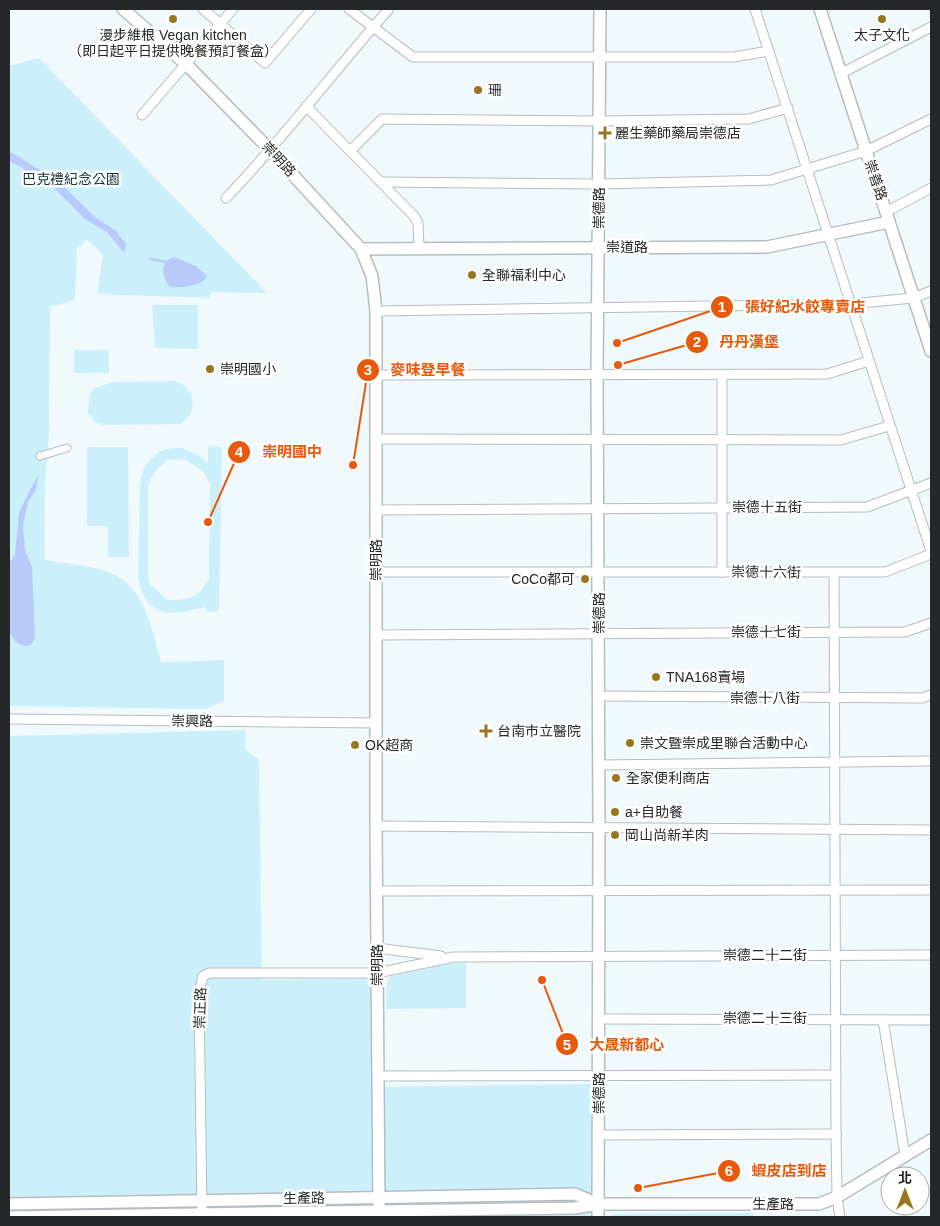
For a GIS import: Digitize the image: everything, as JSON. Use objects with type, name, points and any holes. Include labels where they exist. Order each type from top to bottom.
[{"type":"street","name":"崇明路","points":[[123,9],[187,65],[271,151],[361,249],[372,276],[376,311],[376,973],[379,1211]]},
{"type":"street","points":[[203,9],[265,63],[311,9]]},
{"type":"street","points":[[142,115],[187,65],[233,9]]},
{"type":"street","points":[[349,9],[413,57],[599,59],[733,57],[769,50]]},
{"type":"street","points":[[226,198],[271,151],[306,106],[389,9]]},
{"type":"street","name":"崇德路","points":[[598,1217],[599,633],[596,376],[599,247],[600,9]]},
{"type":"street","points":[[755,9],[931,553]]},
{"type":"street","name":"崇善路","points":[[820,9],[931,351]]},
{"type":"street","points":[[840,74],[931,27]]},
{"type":"street","points":[[306,106],[416,219],[420,247]]},
{"type":"street","points":[[350,151],[382,119],[599,121],[749,119],[788,108]]},
{"type":"street","points":[[381,182],[599,184],[771,180],[866,151],[931,120]]},
{"type":"street","points":[[888,217],[931,188]]},
{"type":"street","name":"崇道路","points":[[361,249],[420,247],[767,247],[829,236],[888,217]]},
{"type":"street","points":[[376,311],[850,304],[913,298],[931,291]]},
{"type":"street","points":[[376,376],[827,374],[869,362]]},
{"type":"street","points":[[722,375],[722,572]]},
{"type":"street","points":[[376,439],[841,440],[889,426]]},
{"type":"street","points":[[40,456],[67,448]]},
{"type":"street","name":"崇德十五街","points":[[376,510],[867,507],[931,483]]},
{"type":"street","name":"崇德十六街","points":[[377,572],[885,572],[931,553]]},
{"type":"street","points":[[834,573],[836,1134],[837,1197],[840,1217]]},
{"type":"street","name":"崇德十七街","points":[[377,635],[905,632],[931,624]]},
{"type":"street","name":"崇德十八街","points":[[599,696],[922,698],[931,695]]},
{"type":"street","name":"崇興路","points":[[9,719],[376,723]]},
{"type":"street","points":[[599,765],[834,764],[931,761]]},
{"type":"street","points":[[376,826],[931,830]]},
{"type":"street","points":[[376,891],[931,890]]},
{"type":"street","points":[[376,948],[454,957]]},
{"type":"street","name":"崇德二十二街","points":[[454,957],[931,955]]},
{"type":"street","points":[[376,973],[454,957]]},
{"type":"street","name":"崇正路","points":[[202,1214],[199,992],[203,976],[216,972],[376,973]]},
{"type":"street","name":"崇德二十三街","points":[[599,1019],[836,1018],[931,1020]]},
{"type":"street","points":[[882,1020],[905,1155]]},
{"type":"street","points":[[378,1076],[836,1076]]},
{"type":"street","points":[[599,1135],[836,1134]]},
{"type":"street","name":"生產路","points":[[9,1217],[202,1214],[315,1215],[379,1211],[575,1208],[598,1204],[819,1204],[837,1197],[931,1140]]},
{"type":"street","name":"生產路","points":[[9,1204],[575,1194],[598,1204]]},
{"type":"green space","name":"巴克禮紀念公園","points":[[39,58],[267,293],[211,292],[209,298],[97,294],[103,255],[87,239],[77,249],[75,300],[50,307],[49,435],[45,484],[45,560],[100,569],[117,576],[127,583],[135,592],[147,614],[161,662],[224,660],[224,701],[206,709],[9,706],[9,66]]},
{"type":"green space","points":[[152,305],[198,305],[198,349],[155,348]]},
{"type":"green space","points":[[74,350],[109,350],[109,373],[74,373]]},
{"type":"green space","points":[[175,381],[188,389],[193,401],[187,419],[181,424],[103,425],[95,422],[88,413],[90,393],[95,388],[113,382]]},
{"type":"green space","points":[[208,446],[222,447],[219,611],[207,612],[205,607],[182,612],[171,613],[162,611],[154,608],[147,601],[138,578],[140,486],[142,473],[146,464],[160,451],[173,448],[182,448],[201,457],[208,464]],"holes":[[[184,459],[203,471],[210,484],[209,578],[197,594],[187,598],[167,600],[150,584],[148,575],[148,484],[157,469],[167,460]]]},
{"type":"green space","points":[[87,447],[128,447],[129,557],[108,557],[108,526],[87,526]]},
{"type":"green space","points":[[246,730],[245,749],[259,760],[262,980],[373,978],[371,1087],[592,1084],[593,1217],[9,1217],[9,736]]},
{"type":"green space","points":[[466,962],[466,1008],[386,1009],[389,977],[441,965]]},
{"type":"green space","points":[[753,1213],[754,1217],[609,1217],[614,1214]]},
{"type":"water","points":[[9,151],[58,181],[96,218],[115,230],[126,244],[124,253],[107,232],[85,219],[53,187],[34,174],[32,177],[28,176],[23,168],[9,161]]},
{"type":"water","points":[[174,257],[196,266],[207,276],[196,285],[169,287],[163,270],[166,263]]},
{"type":"water","points":[[38,475],[36,489],[28,502],[23,525],[25,550],[32,567],[35,639],[31,645],[24,646],[14,639],[9,628],[7,611],[9,563],[15,555],[19,512]]},
{"type":"waterway","points":[[150,259],[167,262]]},
{"type":"place","name":"漫步維根 Vegan kitchen （即日起平日提供晚餐預訂餐盒）","points":[[173,19]]},
{"type":"place","name":"太子文化","points":[[882,19]]},
{"type":"place","name":"珊","points":[[478,90]]},
{"type":"place","name":"麗生藥師藥局崇德店","points":[[605,133]]},
{"type":"place","name":"全聯福利中心","points":[[472,275]]},
{"type":"place","name":"張好紀水餃專賣店","points":[[617,343]]},
{"type":"place","name":"丹丹漢堡","points":[[618,365]]},
{"type":"place","name":"崇明國小","points":[[210,369]]},
{"type":"place","name":"麥味登早餐","points":[[353,465]]},
{"type":"place","name":"崇明國中","points":[[208,522]]},
{"type":"place","name":"CoCo都可","points":[[585,579]]},
{"type":"place","name":"TNA168賣場","points":[[656,677]]},
{"type":"place","name":"台南市立醫院","points":[[486,731]]},
{"type":"place","name":"崇文暨崇成里聯合活動中心","points":[[630,743]]},
{"type":"place","name":"OK超商","points":[[355,745]]},
{"type":"place","name":"全家便利商店","points":[[616,778]]},
{"type":"place","name":"a+自助餐","points":[[615,812]]},
{"type":"place","name":"岡山尚新羊肉","points":[[615,835]]},
{"type":"place","name":"大晟新都心","points":[[542,980]]},
{"type":"place","name":"蝦皮店到店","points":[[638,1188]]}]
